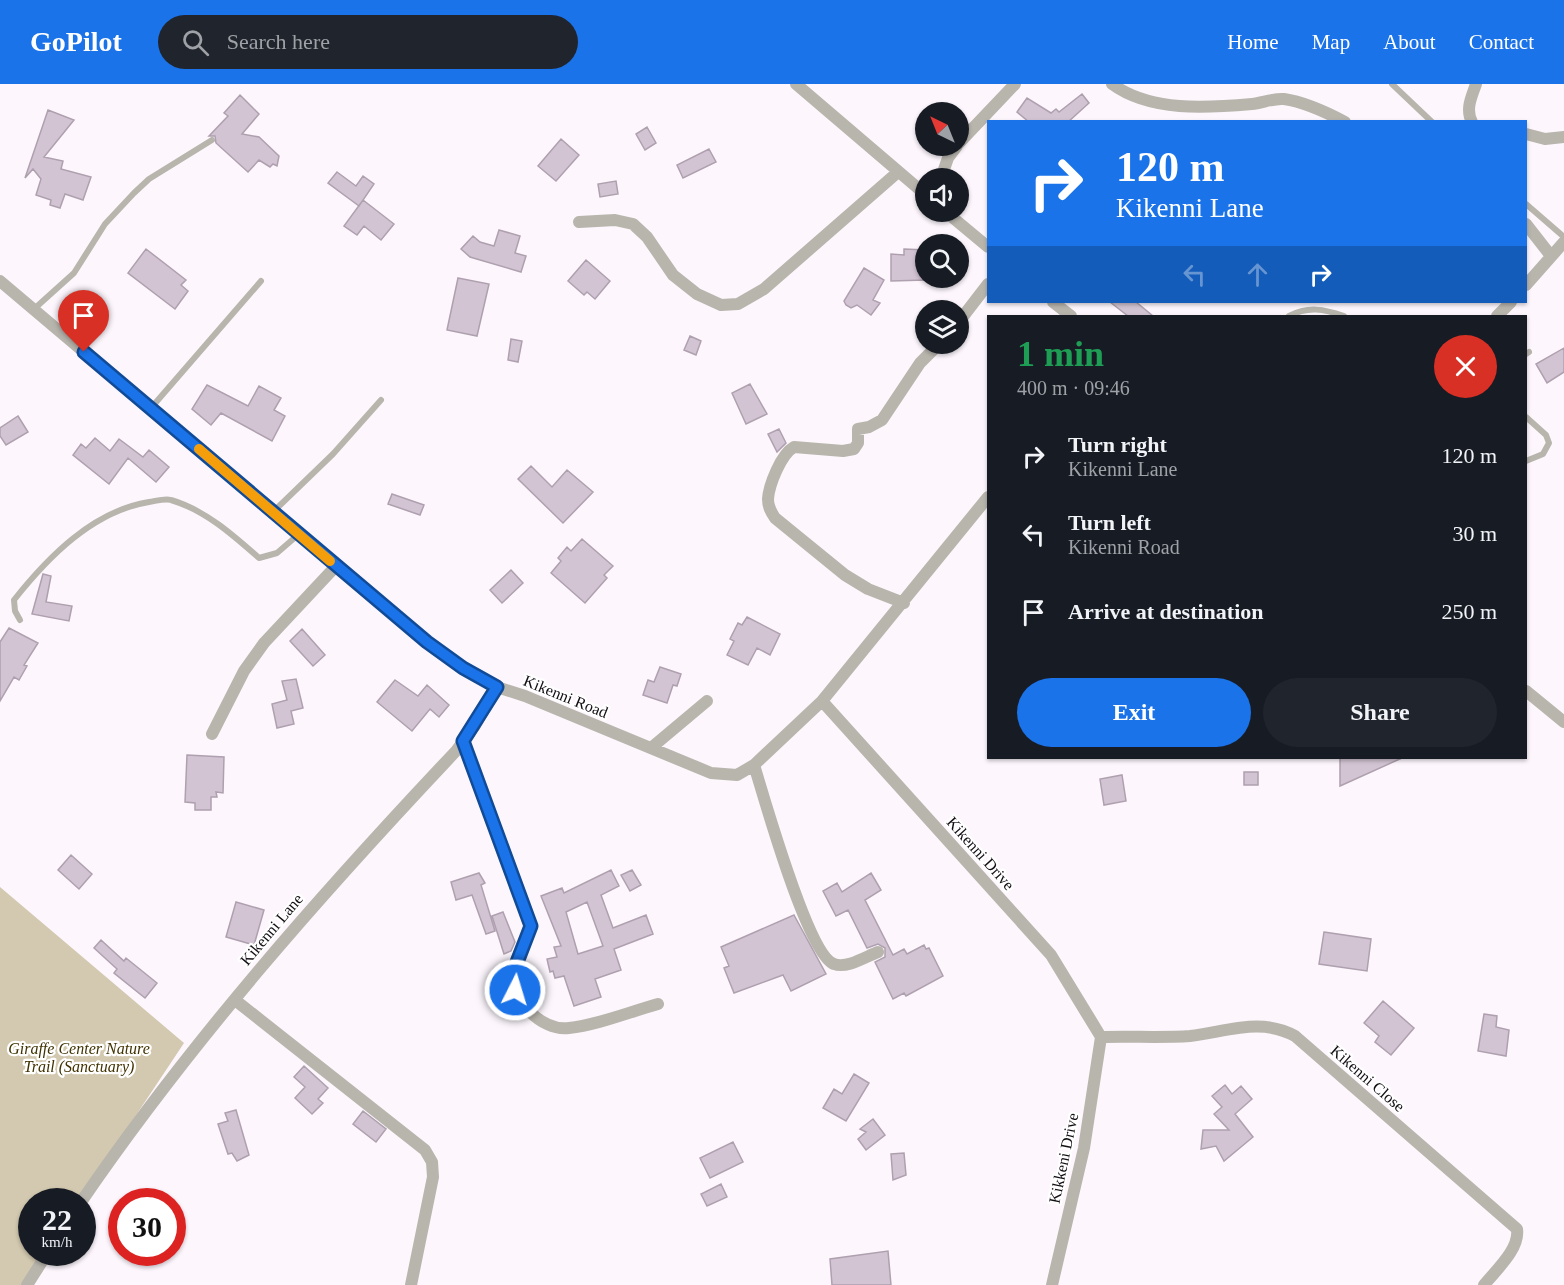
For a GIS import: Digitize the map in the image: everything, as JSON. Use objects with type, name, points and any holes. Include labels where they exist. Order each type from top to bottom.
[{"type":"street","points":[[796,84],[915,186]]},
{"type":"street","points":[[969,133],[1015,84]]},
{"type":"street","points":[[1112,84],[1152,103],[1217,106],[1283,99],[1308,106],[1340,120]]},
{"type":"street","points":[[1471,120],[1468,115],[1469,105],[1476,84]]},
{"type":"street","points":[[1527,134],[1545,139],[1564,137]]},
{"type":"street","points":[[579,222],[615,220],[633,224],[647,237],[673,275],[697,294],[721,305],[738,304],[764,289],[898,172]]},
{"type":"street","points":[[958,222],[987,246]]},
{"type":"street","points":[[1527,225],[1551,256]]},
{"type":"street","points":[[1527,284],[1564,239]]},
{"type":"street","name":"Kikenni Road","points":[[0,281],[336,566],[427,642],[463,668],[497,687],[525,696],[711,773],[726,776],[737,775],[754,765],[822,701],[987,498]]},
{"type":"street","points":[[969,309],[987,285]]},
{"type":"street","points":[[1054,303],[1070,315]]},
{"type":"street","points":[[1498,315],[1510,303]]},
{"type":"street","points":[[904,603],[868,589],[845,575],[775,518],[769,507],[769,496],[778,468],[789,449],[817,447],[843,451],[854,449],[858,443],[858,429],[869,427],[882,420],[920,363],[929,354]]},
{"type":"street","points":[[212,734],[244,671],[264,643],[336,566]]},
{"type":"street","name":"Kikenni Lane","points":[[91,1188],[144,1110],[269,956],[463,741],[497,687]]},
{"type":"street","points":[[1527,692],[1564,722]]},
{"type":"street","points":[[651,748],[707,701]]},
{"type":"street","name":"Kikenni Drive","points":[[822,701],[1051,955],[1101,1037]]},
{"type":"street","points":[[463,741],[531,926],[514,970],[515,990],[522,1002],[537,1017],[553,1028],[569,1028],[657,1004]]},
{"type":"street","points":[[754,765],[801,910],[821,953],[834,964],[846,964],[878,952]]},
{"type":"street","points":[[235,1000],[425,1150],[432,1162],[433,1178],[411,1285]]},
{"type":"street","name":"Kikenni Close","points":[[1101,1037],[1190,1036],[1250,1025],[1283,1030],[1295,1036],[1516,1229],[1517,1235],[1513,1248],[1484,1285]]},
{"type":"street","name":"Kikkeni Drive","points":[[1052,1285],[1084,1148],[1101,1037]]},
{"type":"street","points":[[27,1285],[39,1266]]},
{"type":"lane","points":[[1392,84],[1430,120]]},
{"type":"lane","points":[[34,309],[74,273],[105,224],[134,193],[149,179],[212,140]]},
{"type":"lane","points":[[1527,205],[1564,239]]},
{"type":"lane","points":[[151,408],[261,281]]},
{"type":"lane","points":[[1291,315],[1300,310],[1317,309],[1340,315]]},
{"type":"lane","points":[[273,512],[333,454],[381,400]]},
{"type":"lane","points":[[1527,418],[1543,432],[1549,442],[1543,454],[1527,461]]},
{"type":"lane","points":[[20,620],[15,611],[14,600],[42,568],[103,516],[142,503],[169,499],[196,511],[235,537],[259,558],[277,553],[299,534]]},
{"type":"green space","name":"Giraffe Center Nature Trail (Sanctuary)","points":[[0,887],[184,1043],[88,1188],[18,1188],[18,1266],[36,1266],[23,1285],[0,1285]]},
{"type":"building","points":[[1082,94],[1089,103],[1070,120],[1027,120],[1017,112],[1027,98],[1051,113],[1056,109],[1059,112]]},
{"type":"building","points":[[240,95],[259,114],[242,134],[259,137],[279,156],[277,166],[273,164],[270,167],[259,160],[248,172],[216,143],[215,136],[209,136],[228,116],[224,113]]},
{"type":"building","points":[[48,110],[74,120],[44,157],[63,161],[61,169],[91,177],[83,200],[65,194],[60,208],[50,205],[51,200],[36,195],[41,179],[33,169],[25,178]]},
{"type":"building","points":[[647,127],[656,143],[645,150],[636,134]]},
{"type":"building","points":[[561,139],[579,155],[556,181],[538,166]]},
{"type":"building","points":[[709,149],[716,162],[683,178],[677,165]]},
{"type":"building","points":[[337,172],[356,186],[363,176],[374,184],[359,206],[328,183]]},
{"type":"building","points":[[616,181],[618,194],[600,197],[598,184]]},
{"type":"building","points":[[363,200],[394,224],[381,240],[364,226],[357,235],[344,226]]},
{"type":"building","points":[[499,230],[520,236],[515,253],[526,256],[521,272],[470,257],[461,249],[473,236],[480,242],[494,246]]},
{"type":"building","points":[[146,249],[186,280],[181,285],[188,291],[175,309],[128,273]]},
{"type":"building","points":[[904,249],[915,250],[915,280],[891,281],[891,254],[904,255]]},
{"type":"building","points":[[586,260],[610,281],[595,299],[587,292],[584,295],[568,281]]},
{"type":"building","points":[[864,268],[884,280],[873,300],[880,303],[871,315],[857,305],[851,308],[844,301]]},
{"type":"building","points":[[458,278],[489,284],[477,336],[447,330]]},
{"type":"building","points":[[1111,303],[1137,303],[1152,315],[1127,315]]},
{"type":"building","points":[[690,336],[701,341],[696,355],[684,350]]},
{"type":"building","points":[[511,339],[522,341],[518,362],[508,360]]},
{"type":"building","points":[[1564,348],[1564,372],[1547,383],[1536,364]]},
{"type":"building","points":[[750,384],[767,414],[746,424],[732,393]]},
{"type":"building","points":[[207,385],[248,406],[259,386],[281,398],[274,410],[285,416],[272,441],[221,413],[211,425],[192,409]]},
{"type":"building","points":[[18,416],[28,432],[6,445],[0,436],[0,428]]},
{"type":"building","points":[[779,429],[786,443],[777,452],[768,434]]},
{"type":"building","points":[[95,438],[110,451],[119,439],[143,457],[149,450],[169,467],[156,482],[128,458],[109,484],[73,455],[81,444],[86,448]]},
{"type":"building","points":[[531,466],[552,487],[567,470],[593,492],[563,523],[518,479]]},
{"type":"building","points":[[392,494],[424,505],[420,515],[388,504]]},
{"type":"building","points":[[582,539],[613,566],[604,575],[607,578],[585,603],[551,573],[561,561],[558,558],[567,547],[571,551]]},
{"type":"building","points":[[511,570],[523,583],[502,603],[490,590]]},
{"type":"building","points":[[43,574],[51,576],[46,602],[72,606],[69,621],[32,614]]},
{"type":"building","points":[[747,617],[780,634],[770,655],[757,648],[748,665],[727,655],[734,641],[730,639],[738,623],[742,625]]},
{"type":"building","points":[[9,628],[38,643],[24,665],[27,666],[19,680],[14,677],[0,701],[0,642]]},
{"type":"building","points":[[302,629],[325,655],[313,666],[290,641]]},
{"type":"building","points":[[660,667],[681,674],[677,686],[673,685],[667,703],[643,695],[648,680],[654,682]]},
{"type":"building","points":[[296,679],[303,708],[291,711],[294,724],[277,728],[272,704],[287,700],[282,681]]},
{"type":"building","points":[[395,680],[418,696],[427,685],[449,705],[439,717],[430,709],[412,731],[377,702]]},
{"type":"building","points":[[187,755],[224,757],[223,793],[216,792],[217,797],[211,797],[211,810],[195,810],[195,803],[185,802]]},
{"type":"building","points":[[1340,759],[1400,759],[1340,786]]},
{"type":"building","points":[[1244,772],[1258,772],[1258,785],[1244,785]]},
{"type":"building","points":[[1122,775],[1126,801],[1104,805],[1100,779]]},
{"type":"building","points":[[71,855],[92,874],[79,889],[58,870]]},
{"type":"building","points":[[611,870],[619,886],[601,895],[613,928],[646,915],[653,934],[614,949],[621,970],[595,979],[601,997],[574,1006],[564,976],[555,978],[553,971],[550,972],[547,959],[557,957],[554,947],[561,946],[541,896],[562,888],[564,893]],"holes":[[[587,902],[603,946],[578,954],[566,912]]]},
{"type":"building","points":[[632,870],[641,885],[630,891],[621,875]]},
{"type":"building","points":[[479,873],[485,883],[481,885],[495,931],[486,934],[472,895],[456,900],[451,882]]},
{"type":"building","points":[[871,873],[881,890],[865,900],[893,955],[904,949],[907,954],[924,945],[926,949],[929,948],[943,976],[906,996],[904,993],[893,999],[875,962],[885,957],[885,948],[878,944],[867,948],[848,910],[836,916],[823,891],[837,883],[842,892]]},
{"type":"building","points":[[236,902],[264,910],[254,945],[226,937]]},
{"type":"building","points":[[503,912],[515,942],[511,951],[504,954],[492,916]]},
{"type":"building","points":[[794,915],[826,974],[791,991],[783,975],[734,993],[724,968],[729,966],[721,947]]},
{"type":"building","points":[[1324,932],[1371,939],[1367,971],[1319,964]]},
{"type":"building","points":[[101,940],[124,961],[126,958],[157,983],[145,998],[114,973],[117,969],[94,948]]},
{"type":"building","points":[[1383,1001],[1414,1028],[1391,1055],[1375,1042],[1379,1036],[1364,1023]]},
{"type":"building","points":[[1484,1014],[1497,1016],[1496,1027],[1509,1030],[1506,1056],[1478,1051]]},
{"type":"building","points":[[304,1066],[328,1088],[318,1099],[323,1103],[312,1114],[295,1098],[305,1087],[294,1077]]},
{"type":"building","points":[[854,1074],[869,1083],[846,1121],[823,1108],[834,1089],[842,1094]]},
{"type":"building","points":[[1225,1085],[1232,1094],[1241,1086],[1252,1099],[1235,1114],[1253,1137],[1224,1161],[1216,1146],[1201,1149],[1203,1130],[1229,1130],[1214,1114],[1222,1107],[1212,1096]]},
{"type":"building","points":[[236,1110],[249,1155],[237,1161],[232,1153],[228,1154],[218,1124],[228,1121],[225,1113]]},
{"type":"building","points":[[363,1111],[386,1129],[376,1142],[353,1124]]},
{"type":"building","points":[[873,1119],[885,1135],[866,1150],[858,1139],[866,1132],[860,1129]]},
{"type":"building","points":[[733,1142],[743,1162],[710,1178],[700,1158]]},
{"type":"building","points":[[904,1153],[906,1175],[893,1180],[891,1154]]},
{"type":"building","points":[[721,1184],[727,1197],[707,1206],[701,1194]]},
{"type":"building","points":[[888,1251],[891,1285],[832,1285],[830,1259]]},
{"type":"slow traffic","points":[[199,449],[330,561]]},
{"type":"route","points":[[84,352],[427,642],[463,668],[497,687],[474,727],[463,741],[531,926],[514,970],[515,990]]}]
